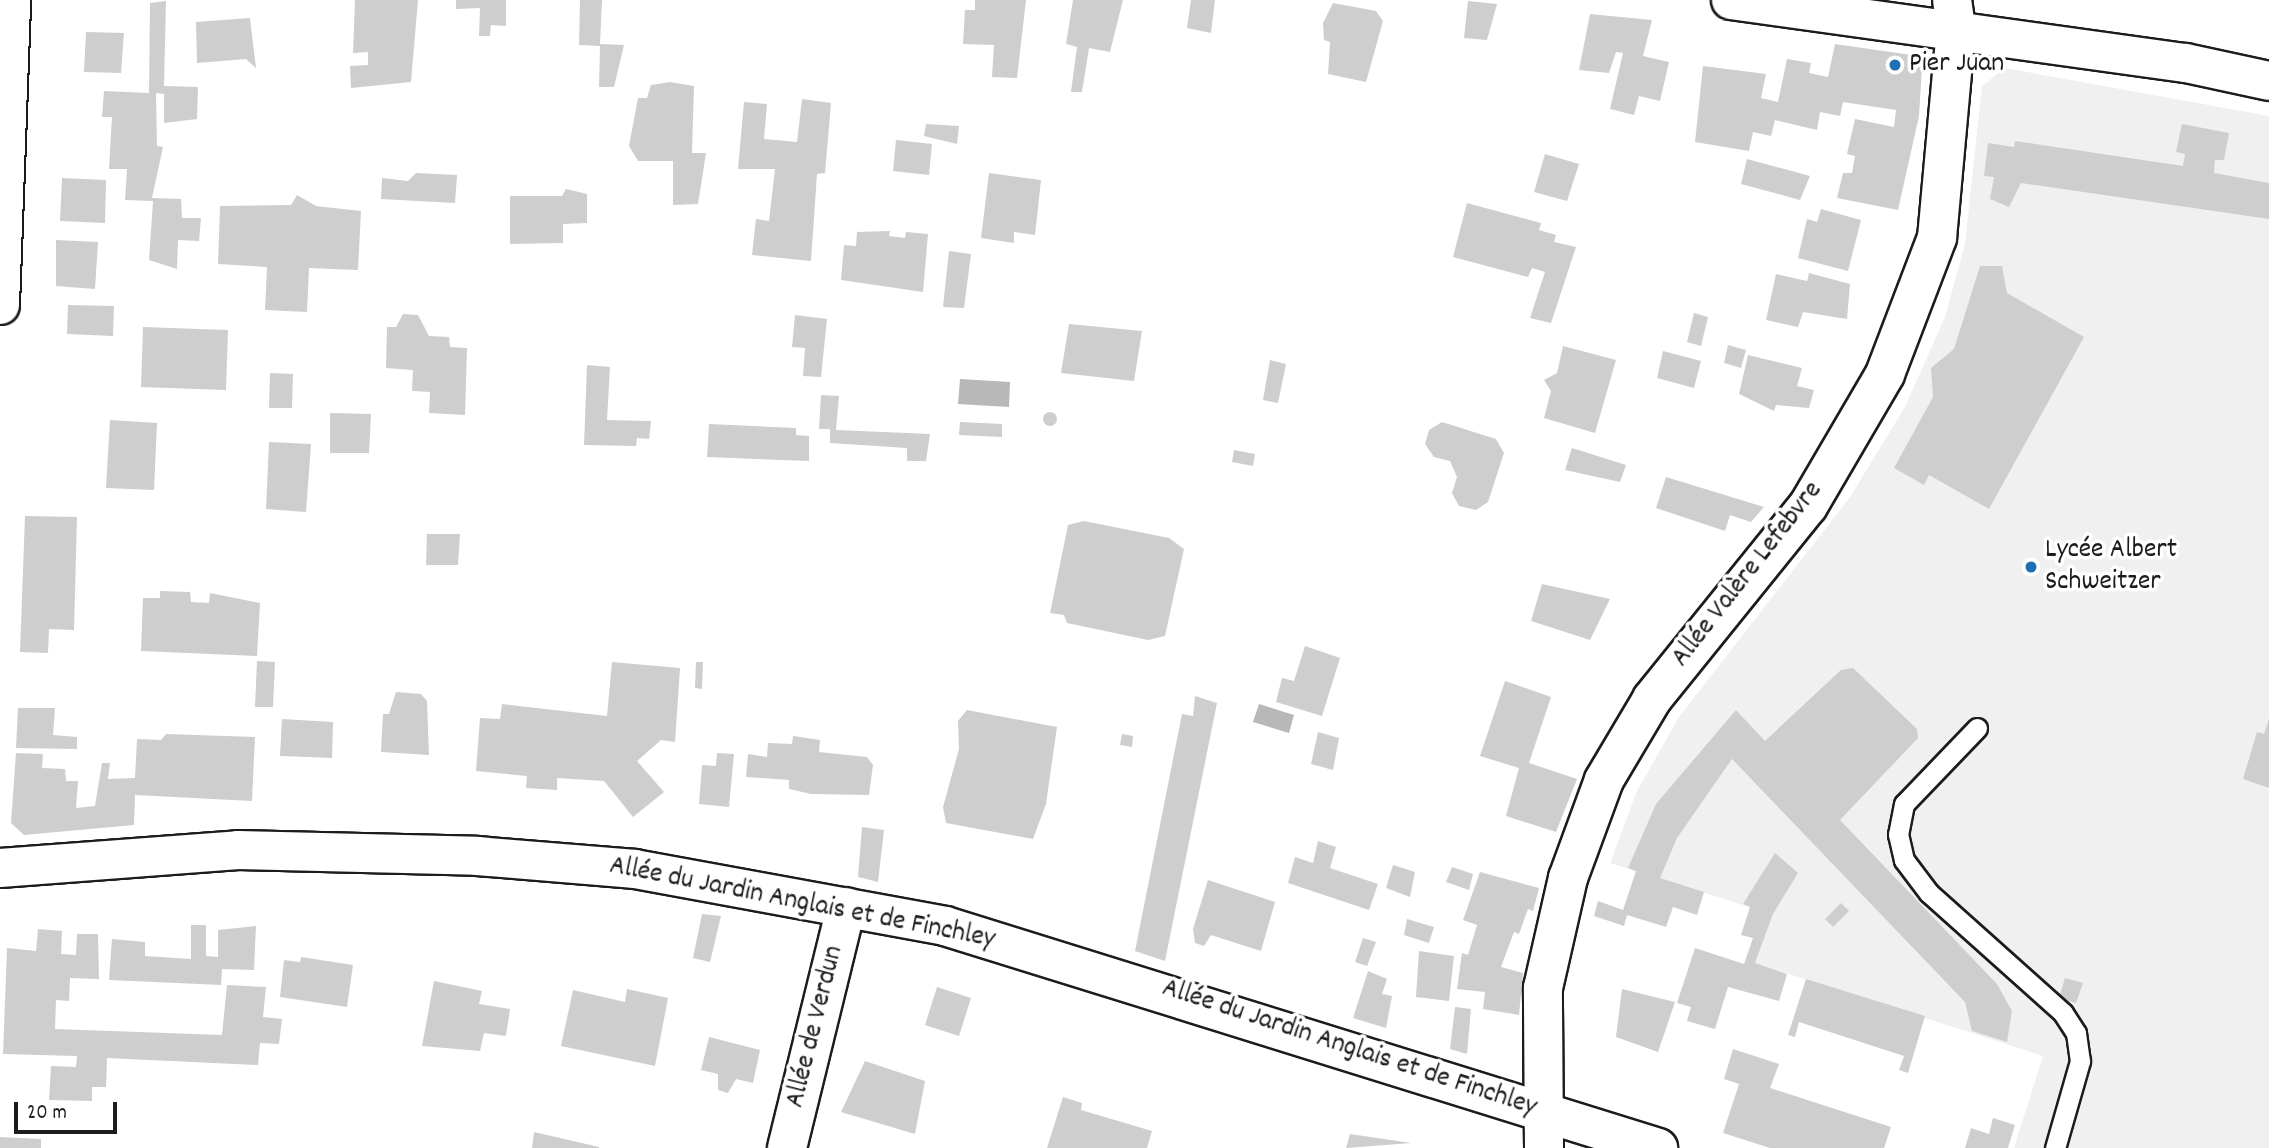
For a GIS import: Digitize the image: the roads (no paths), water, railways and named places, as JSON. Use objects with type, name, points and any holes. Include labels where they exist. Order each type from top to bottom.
[{"type":"street","points":[[0,305],[11,0]]},
{"type":"street","points":[[1731,0],[1954,14],[2269,81]]},
{"type":"street","name":"Allée Valère Lefebvre","points":[[1544,1148],[1544,988],[1568,878],[1604,780],[1652,699],[1808,506],[1885,374],[1937,238],[1954,14]]},
{"type":"street","name":"Allée du Jardin Anglais et de Finchley","points":[[0,868],[238,850],[477,856],[635,869],[846,907],[1045,953],[1658,1148]]},
{"type":"street","name":"Allée de Verdun","points":[[787,1148],[846,907]]},
{"type":"lane","points":[[1977,728],[1904,804],[1898,834],[1904,860],[1929,893],[2063,1013],[2076,1033],[2080,1061],[2055,1148]]},
{"type":"place","name":"Pier Juan","points":[[1895,65]]},
{"type":"place","name":"Lycée Albert Schweitzer","points":[[2031,567]]}]
